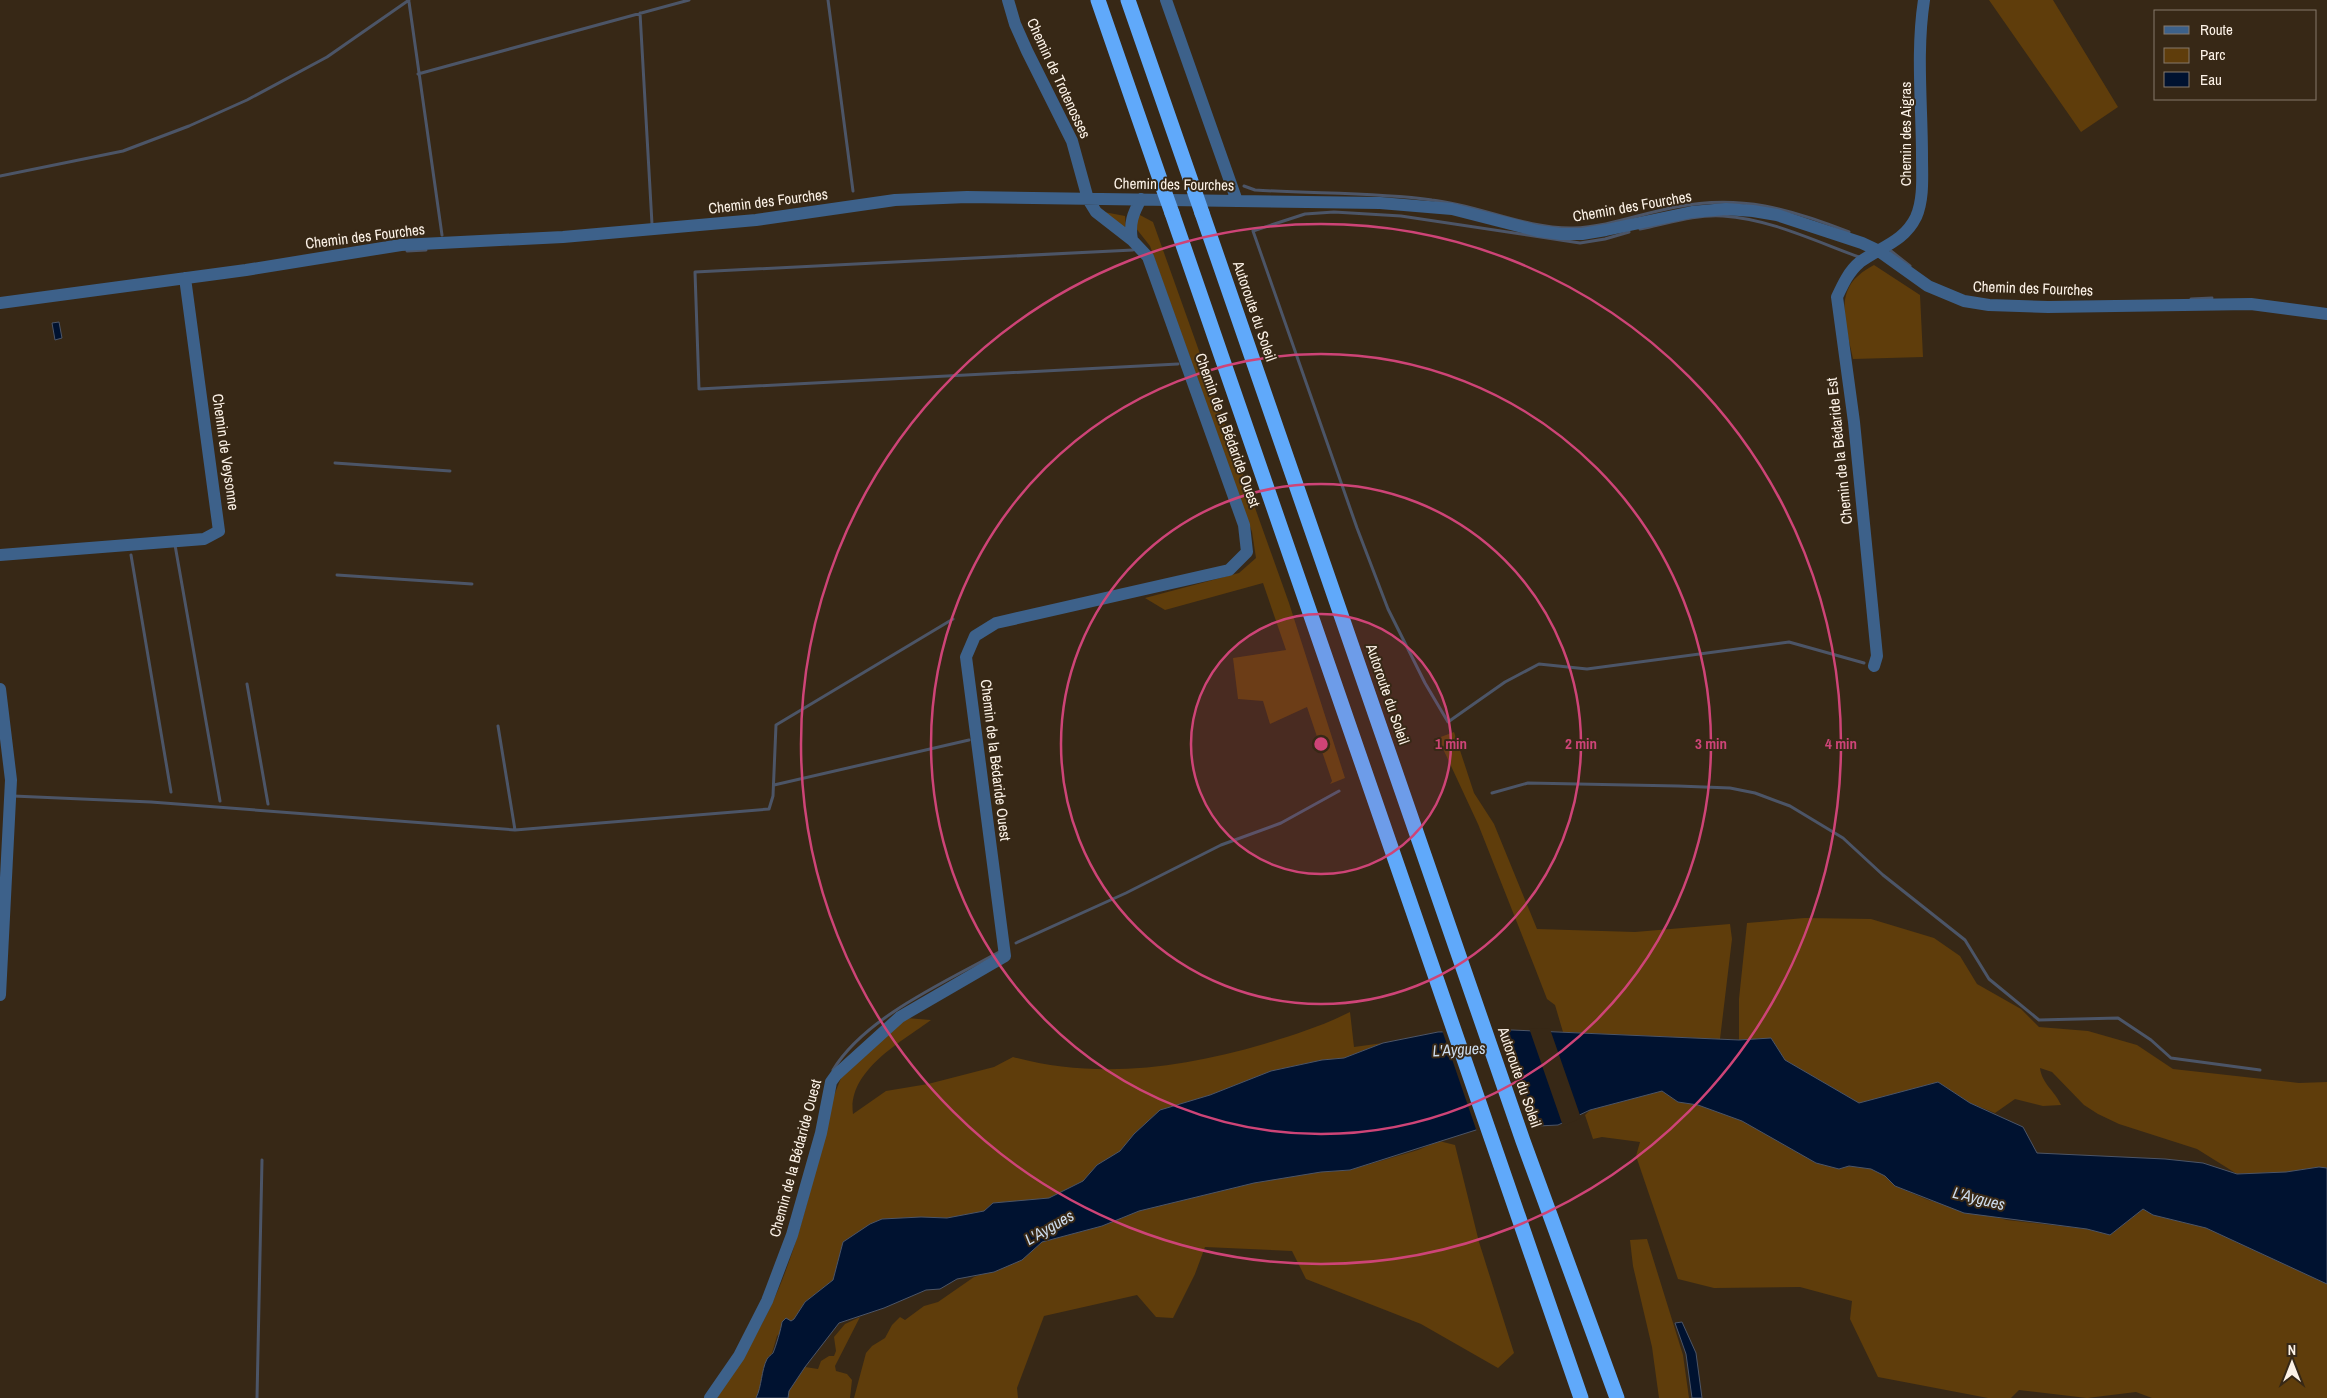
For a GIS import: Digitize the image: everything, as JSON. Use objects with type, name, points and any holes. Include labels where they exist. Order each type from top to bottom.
[{"type":"highway","points":[[1098,0],[1451,1016],[1581,1398]]},
{"type":"highway","name":"Autoroute du Soleil","points":[[1128,0],[1473,991],[1523,1140],[1617,1398]]},
{"type":"street","name":"Chemin de Trotenosses","points":[[1008,0],[1015,24],[1027,51],[1072,141],[1088,199]]},
{"type":"street","points":[[1166,0],[1231,201]]},
{"type":"street","name":"Chemin des Aigras","points":[[1879,251],[1905,234],[1917,215],[1921,197],[1920,40],[1924,0]]},
{"type":"street","name":"Chemin des Fourches","points":[[0,303],[185,278],[401,245],[563,238],[756,220],[895,200],[967,197],[1380,203],[1452,209],[1538,231],[1561,234],[1582,234],[1692,212],[1726,209],[1778,215],[1862,243],[1879,251],[1928,286],[1964,301],[1989,305],[2159,307],[2251,304],[2327,314]]},
{"type":"street","name":"Chemin de la Bédaride Ouest","points":[[710,1398],[740,1356],[768,1301],[792,1235],[820,1133],[831,1082],[836,1075],[900,1017],[1006,956],[966,656],[975,636],[996,623],[1229,570],[1247,552],[1244,525],[1148,257],[1132,240],[1096,212],[1088,199]]},
{"type":"street","points":[[1132,240],[1130,230],[1132,215],[1141,200]]},
{"type":"street","name":"Chemin de la Bédaride Est","points":[[1874,666],[1877,656],[1854,422],[1837,297],[1844,282],[1860,263],[1879,251]]},
{"type":"street","name":"Chemin de Veysonne","points":[[0,556],[204,538],[219,531],[185,278]]},
{"type":"street","points":[[0,689],[11,780],[0,994]]},
{"type":"green space","points":[[1989,0],[2053,0],[2118,107],[2081,132]]},
{"type":"green space","points":[[1104,212],[1125,216],[1126,233]]},
{"type":"green space","points":[[1138,214],[1153,222],[1289,603],[1345,778],[1330,784],[1332,781],[1307,707],[1270,724],[1263,701],[1238,699],[1233,658],[1286,650],[1263,583],[1165,610],[1145,598],[1239,573],[1256,558],[1252,532],[1150,246],[1135,227]]},
{"type":"green space","points":[[1874,265],[1920,295],[1923,357],[1853,359],[1846,327],[1846,294],[1858,276]]},
{"type":"green space","points":[[1454,732],[1474,793],[1494,824],[1537,929],[1635,932],[1730,924],[1732,939],[1720,1039],[1563,1032],[1555,1005],[1547,999],[1478,824],[1438,738]]},
{"type":"green space","points":[[1805,918],[1871,919],[1934,938],[1960,956],[1977,984],[2021,1009],[2039,1027],[2088,1031],[2137,1045],[2173,1069],[2299,1083],[2327,1082],[2327,1168],[2319,1167],[2286,1172],[2237,1174],[2197,1149],[2119,1124],[2098,1114],[2084,1105],[2052,1072],[2040,1068],[2043,1079],[2061,1105],[2043,1106],[2015,1099],[1995,1113],[1970,1103],[1938,1082],[1859,1103],[1785,1060],[1771,1038],[1739,1040],[1739,999],[1747,923]]},
{"type":"green space","points":[[1350,1012],[1354,1047],[1383,1043],[1344,1058],[1322,1060],[1271,1071],[1210,1095],[1160,1110],[1134,1134],[1120,1151],[1097,1165],[1083,1181],[1049,1198],[993,1203],[984,1211],[947,1218],[882,1219],[870,1224],[843,1242],[833,1280],[805,1302],[794,1319],[777,1336],[756,1398],[717,1398],[764,1320],[777,1294],[797,1239],[833,1098],[841,1078],[906,1018],[931,1020],[878,1059],[867,1071],[858,1084],[853,1099],[853,1114],[886,1091],[928,1084],[994,1067],[1013,1057],[1076,1068],[1108,1069],[1171,1065],[1264,1044],[1308,1030]]},
{"type":"green space","points":[[1662,1091],[1678,1102],[1698,1105],[1742,1121],[1816,1163],[1839,1169],[1849,1166],[1871,1169],[1885,1176],[1895,1186],[1928,1200],[2007,1220],[2087,1229],[2110,1235],[2143,1209],[2153,1215],[2206,1228],[2327,1284],[2327,1398],[2152,1398],[2136,1392],[2087,1398],[2019,1390],[2011,1398],[1988,1398],[1878,1377],[1850,1319],[1852,1301],[1800,1287],[1714,1288],[1678,1279],[1636,1156],[1640,1142],[1602,1137],[1593,1139],[1585,1115],[1590,1110]]},
{"type":"green space","points":[[1439,1141],[1455,1145],[1479,1242],[1514,1353],[1498,1368],[1421,1324],[1306,1279],[1292,1251],[1205,1247],[1195,1274],[1173,1318],[1156,1317],[1137,1295],[1044,1316],[1017,1388],[1018,1398],[854,1398],[866,1353],[872,1346],[885,1338],[892,1325],[900,1317],[905,1320],[924,1306],[938,1302],[974,1277],[1022,1260],[1042,1242],[1102,1226],[1139,1211],[1254,1183],[1321,1172],[1350,1170],[1418,1150]]},
{"type":"green space","points":[[1647,1239],[1683,1355],[1689,1398],[1659,1398],[1652,1347],[1633,1266],[1630,1240]]},
{"type":"green space","points":[[860,1317],[835,1366],[836,1371],[847,1374],[852,1380],[850,1398],[788,1398],[789,1391],[805,1367],[818,1369],[821,1361],[829,1356],[834,1356],[836,1351],[834,1337],[845,1324]]},
{"type":"water","points":[[59,322],[62,338],[55,340],[52,323]]},
{"type":"water","name":"L'Aygues","points":[[1512,1030],[1739,1040],[1771,1038],[1785,1060],[1859,1103],[1938,1082],[1970,1103],[2023,1127],[2037,1153],[2165,1159],[2203,1163],[2237,1174],[2286,1172],[2319,1167],[2327,1168],[2327,1284],[2206,1228],[2153,1215],[2143,1209],[2110,1235],[2087,1229],[1964,1213],[1895,1186],[1885,1176],[1871,1169],[1849,1166],[1839,1169],[1816,1163],[1742,1121],[1698,1105],[1678,1102],[1662,1091],[1590,1110],[1558,1125],[1479,1129],[1350,1170],[1321,1172],[1254,1183],[1139,1211],[1102,1226],[1042,1242],[1022,1260],[994,1272],[957,1279],[940,1289],[926,1290],[884,1308],[839,1323],[805,1367],[789,1391],[788,1398],[756,1398],[765,1364],[773,1353],[782,1322],[786,1318],[791,1321],[794,1319],[805,1302],[833,1280],[843,1242],[870,1224],[882,1219],[947,1218],[984,1211],[993,1203],[1049,1198],[1083,1181],[1097,1165],[1120,1151],[1134,1134],[1160,1110],[1210,1095],[1271,1071],[1322,1060],[1344,1058],[1383,1043],[1438,1032]]},
{"type":"water","points":[[1682,1322],[1696,1353],[1702,1398],[1692,1398],[1686,1354],[1675,1323]]},
{"type":"pier","points":[[1504,1028],[1538,1129],[1477,1132],[1442,1030]]},
{"type":"pier","points":[[1529,1028],[1550,1029],[1581,1118],[1563,1126]]},
{"type":"waterway","points":[[0,176],[123,151],[189,126],[247,100],[327,57],[409,0]]},
{"type":"waterway","points":[[418,74],[689,0]]},
{"type":"waterway","points":[[828,0],[853,191]]},
{"type":"waterway","points":[[409,2],[442,235]]},
{"type":"waterway","points":[[640,13],[652,224]]},
{"type":"waterway","points":[[1244,186],[1255,190],[1410,197],[1450,203],[1537,225],[1573,228],[1599,225],[1699,203],[1744,203],[1786,211],[1849,232]]},
{"type":"waterway","points":[[1629,232],[1605,239],[1580,243],[1401,216],[1334,212],[1305,214],[1253,231],[1357,528],[1388,609],[1425,683],[1448,722],[1505,682],[1539,664],[1587,669],[1789,642],[1864,663]]},
{"type":"waterway","points":[[1640,229],[1702,216],[1741,218],[1775,226],[1859,257]]},
{"type":"waterway","points":[[407,251],[426,250]]},
{"type":"waterway","points":[[1133,250],[695,272],[699,389],[1178,364]]},
{"type":"waterway","points":[[1891,251],[1910,266]]},
{"type":"waterway","points":[[2191,299],[2212,298]]},
{"type":"waterway","points":[[335,463],[450,471]]},
{"type":"waterway","points":[[175,545],[220,801]]},
{"type":"waterway","points":[[131,555],[171,792]]},
{"type":"waterway","points":[[337,575],[472,584]]},
{"type":"waterway","points":[[13,796],[151,802],[515,830],[769,809],[773,796],[776,725],[953,619]]},
{"type":"waterway","points":[[247,684],[268,804]]},
{"type":"waterway","points":[[498,726],[515,830]]},
{"type":"waterway","points":[[774,785],[969,740]]},
{"type":"waterway","points":[[1492,793],[1528,783],[1730,788],[1755,793],[1790,806],[1843,838],[1883,875],[1965,940],[1989,979],[2039,1020],[2118,1018],[2151,1040],[2171,1058],[2260,1070]]},
{"type":"waterway","points":[[1016,943],[1126,893],[1221,845],[1281,823],[1339,791]]},
{"type":"waterway","points":[[833,1070],[847,1051],[865,1033],[886,1017],[933,988],[1001,951]]},
{"type":"waterway","points":[[257,1398],[262,1160]]}]
